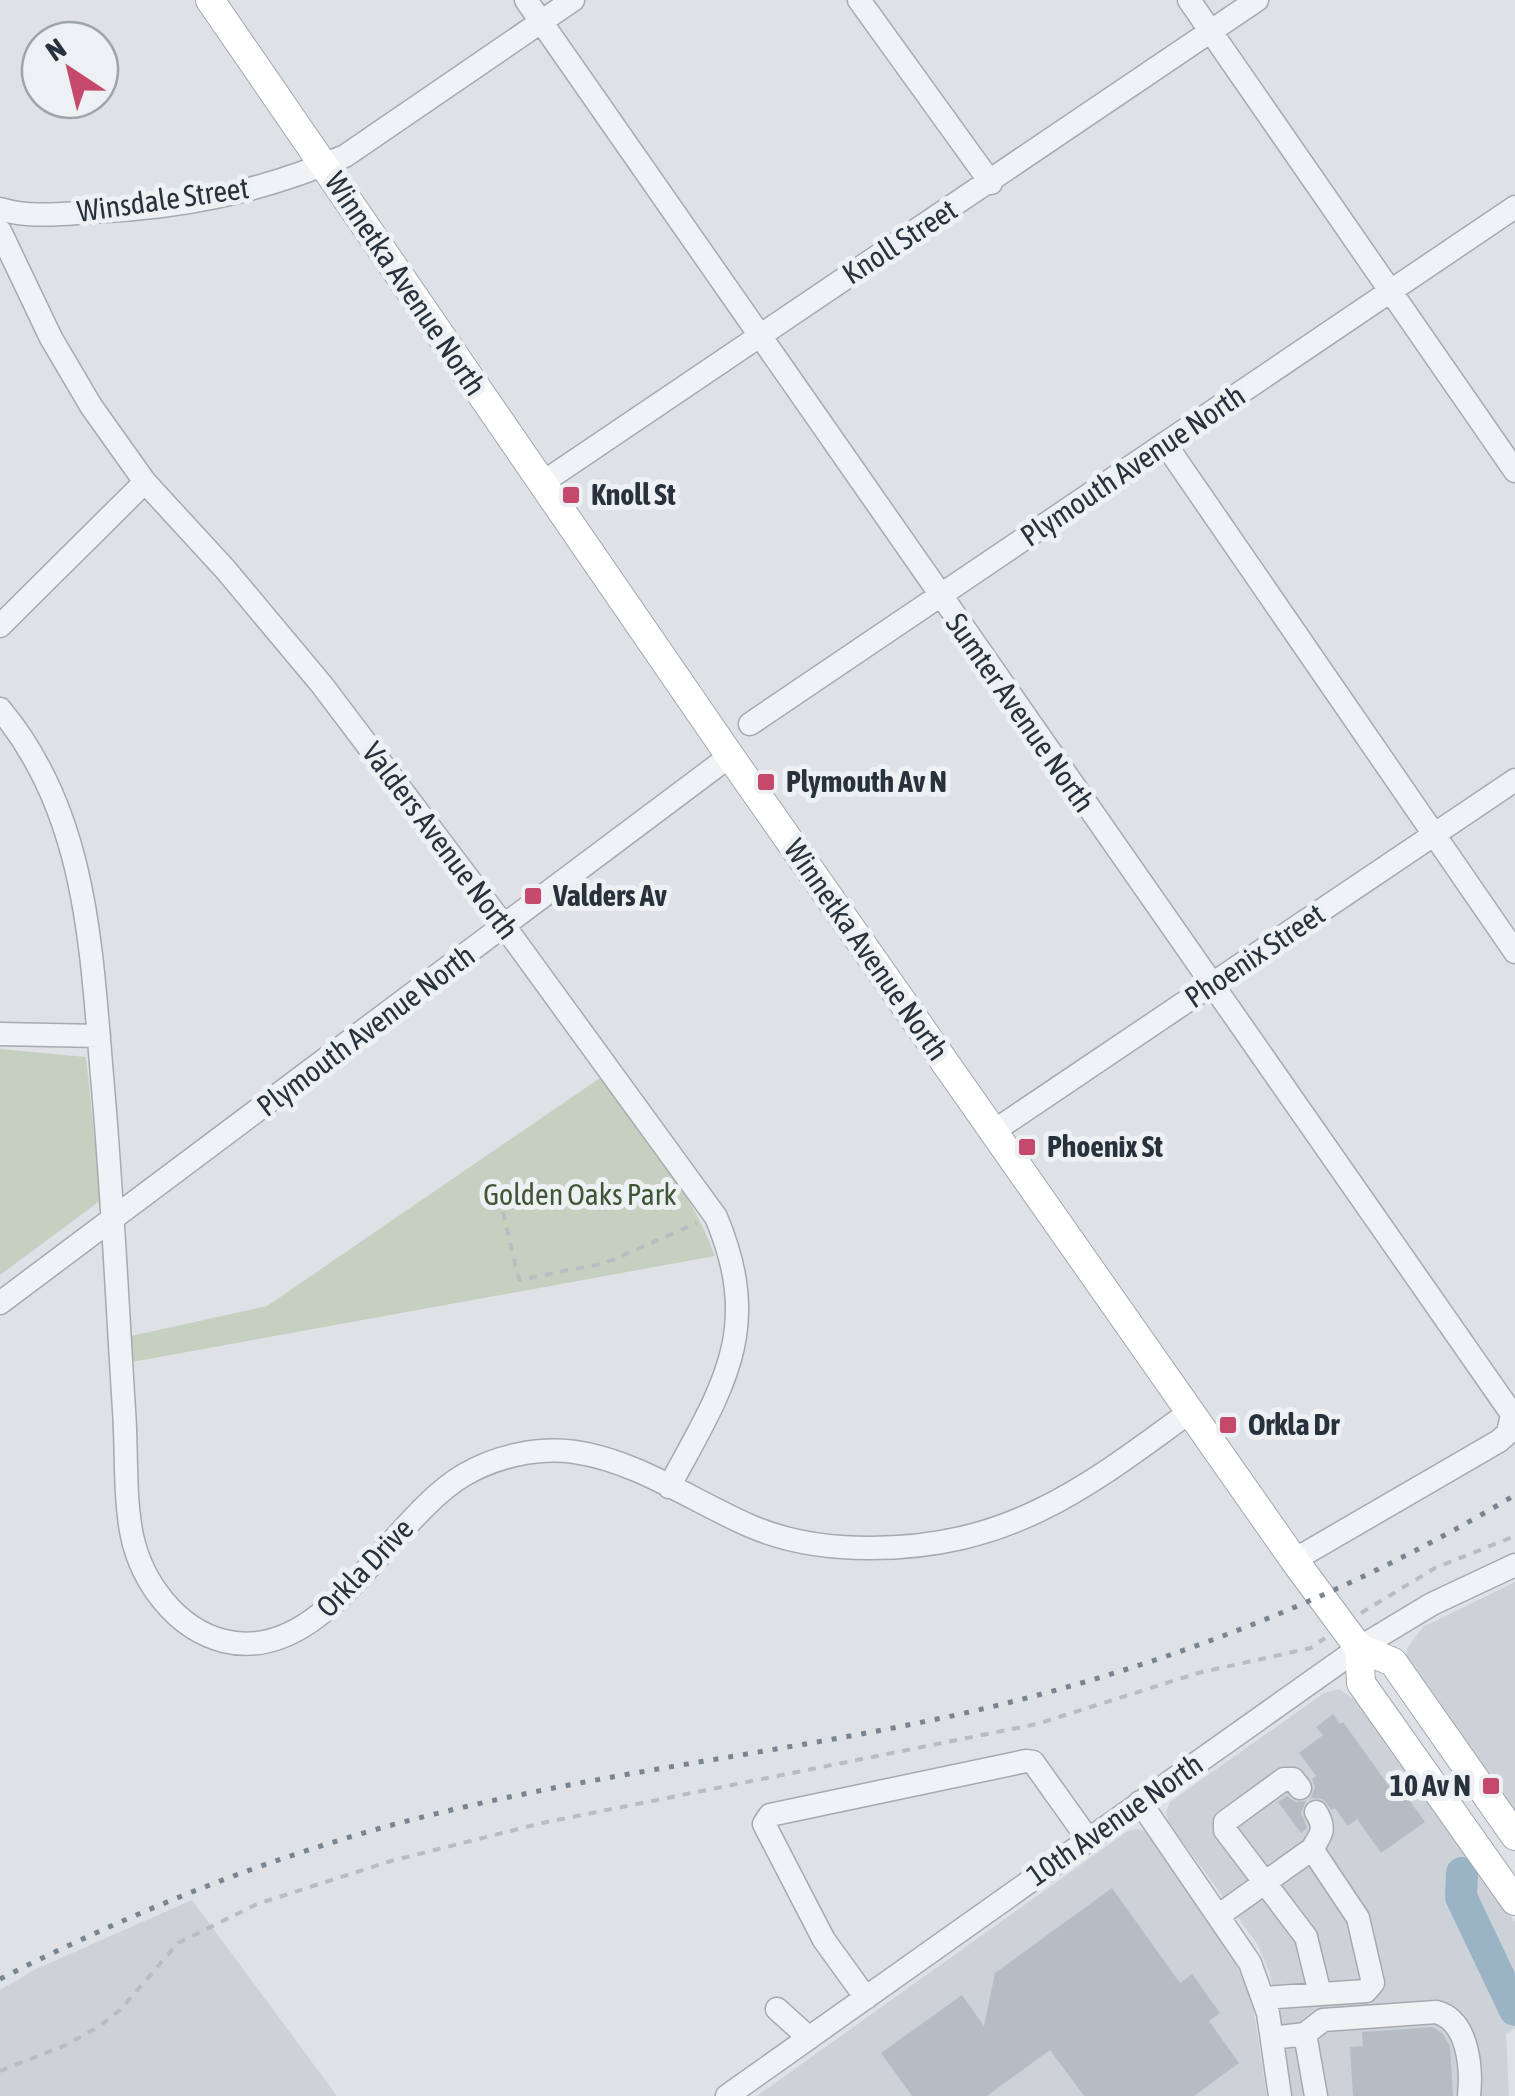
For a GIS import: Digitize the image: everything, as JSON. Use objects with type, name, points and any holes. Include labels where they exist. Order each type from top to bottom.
[{"type":"main road","name":"Winnetka Avenue North","points":[[210,0],[730,756],[1294,1560],[1351,1637],[1393,1662],[1515,1836]]},
{"type":"main road","name":"Winnetka Avenue North","points":[[1351,1637],[1361,1684],[1515,1901]]},
{"type":"street","name":"Sumter Avenue North","points":[[526,0],[1210,986],[1507,1406],[1512,1425],[1498,1440],[1294,1560]]},
{"type":"street","name":"Winsdale Street","points":[[0,209],[25,216],[201,201],[240,194],[324,165],[345,156],[573,0]]},
{"type":"street","points":[[859,0],[990,182]]},
{"type":"street","points":[[1188,0],[1515,471]]},
{"type":"street","name":"Knoll Street","points":[[542,483],[1257,0]]},
{"type":"street","name":"Plymouth Avenue North","points":[[750,724],[1515,207]]},
{"type":"street","name":"Valders Avenue North","points":[[0,231],[51,338],[91,406],[145,482],[310,670],[505,927],[716,1217],[731,1253],[738,1290],[737,1329],[729,1367],[715,1401],[669,1487]]},
{"type":"street","points":[[1166,445],[1515,952]]},
{"type":"street","points":[[0,626],[145,482]]},
{"type":"street","name":"Orkla Drive","points":[[0,709],[46,780],[70,839],[84,893],[114,1218],[132,1534],[155,1591],[175,1614],[199,1630],[227,1642],[252,1642],[282,1636],[310,1624],[434,1497],[464,1474],[527,1452],[562,1450],[597,1455],[752,1527],[802,1542],[904,1548],[1004,1528],[1049,1507],[1191,1411]]},
{"type":"street","name":"Plymouth Avenue North","points":[[0,1304],[730,756]]},
{"type":"street","name":"Phoenix Street","points":[[994,1132],[1515,780]]},
{"type":"street","points":[[0,1034],[98,1036]]},
{"type":"street","name":"10th Avenue North","points":[[728,2096],[1140,1802],[1351,1637],[1515,1566]]},
{"type":"street","points":[[866,1998],[824,1940],[764,1824],[770,1815],[1026,1760],[1033,1762],[1088,1838]]},
{"type":"street","points":[[1300,1788],[1293,1780],[1284,1779],[1225,1822],[1226,1830],[1306,1937],[1320,1994]]},
{"type":"street","points":[[1140,1802],[1250,1962],[1264,1998],[1286,2095]]},
{"type":"street","points":[[1218,1916],[1312,1849],[1324,1824],[1316,1812]]},
{"type":"street","points":[[1264,1998],[1366,1991],[1372,1984],[1358,1918],[1312,1849]]},
{"type":"street","points":[[777,2009],[809,2038]]},
{"type":"street","points":[[1272,2038],[1306,2034],[1323,2020],[1436,2012],[1448,2015],[1462,2035],[1471,2078],[1469,2096]]},
{"type":"street","points":[[1306,2034],[1316,2096]]},
{"type":"path","points":[[503,1212],[520,1280],[605,1263],[716,1217]]},
{"type":"path","points":[[0,2071],[66,2045],[100,2026],[120,2010],[178,1943],[257,1904],[391,1861],[542,1822],[1036,1724],[1198,1673],[1351,1637],[1435,1568],[1515,1536]]},
{"type":"shaded area","points":[[1515,1582],[1515,1814],[1406,1661],[1407,1648],[1423,1627]]},
{"type":"shaded area","points":[[1339,1689],[1363,1705],[1515,1922],[1515,2028],[1506,2034],[1509,2096],[1292,2096],[1270,1974],[1258,1945],[1169,1823],[1166,1812],[1170,1802],[1324,1693]]},
{"type":"shaded area","points":[[1128,1831],[1146,1831],[1230,1951],[1252,2000],[1267,2096],[757,2096]]},
{"type":"shaded area","points":[[192,1900],[337,2096],[0,2096],[0,1990],[36,1969]]},
{"type":"green space","points":[[0,1049],[86,1057],[101,1200],[0,1275]]},
{"type":"green space","name":"Golden Oaks Park","points":[[600,1078],[679,1185],[715,1256],[132,1362],[131,1336],[267,1306]]},
{"type":"building","points":[[1333,1714],[1389,1786],[1396,1782],[1425,1822],[1381,1853],[1357,1819],[1348,1826],[1335,1808],[1332,1810],[1323,1799],[1311,1798],[1315,1787],[1312,1779],[1316,1776],[1299,1753],[1323,1735],[1316,1727]]},
{"type":"building","points":[[1287,1796],[1295,1802],[1306,1801],[1301,1813],[1307,1828],[1301,1833],[1278,1802]]},
{"type":"building","points":[[1112,1888],[1180,1983],[1192,1974],[1220,2013],[1209,2021],[1239,2063],[1194,2096],[1084,2096],[1050,2050],[987,2096],[912,2096],[881,2053],[962,1995],[984,2026],[995,1973]]},
{"type":"building","points":[[1433,2027],[1450,2046],[1453,2096],[1353,2096],[1350,2047],[1363,2046],[1362,2032]]},
{"type":"waterway","points":[[1462,1873],[1461,1897],[1515,2010]]},
{"type":"railway","points":[[0,1979],[217,1882],[385,1827],[571,1785],[956,1715],[1103,1677],[1245,1628],[1314,1599],[1449,1533],[1515,1495]]},
{"type":"place","name":"Knoll St","points":[[571,495]]},
{"type":"place","name":"Plymouth Av N","points":[[766,782]]},
{"type":"place","name":"Valders Av","points":[[533,896]]},
{"type":"place","name":"Phoenix St","points":[[1027,1147]]},
{"type":"place","name":"Orkla Dr","points":[[1228,1425]]},
{"type":"place","name":"10 Av N","points":[[1491,1786]]}]
